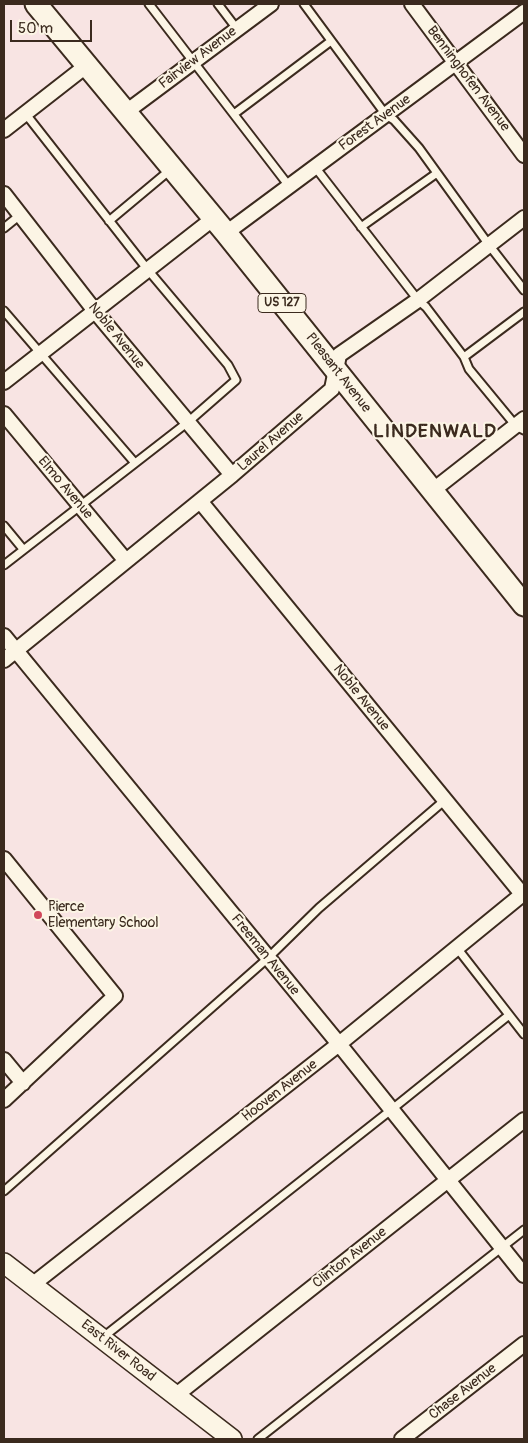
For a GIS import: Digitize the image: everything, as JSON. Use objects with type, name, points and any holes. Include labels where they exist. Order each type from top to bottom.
[{"type":"main road","name":"Pleasant Avenue","points":[[36,4],[220,226],[524,604]]},
{"type":"street","name":"Fairview Avenue","points":[[126,112],[271,4]]},
{"type":"street","name":"Benninghofen Avenue","points":[[412,4],[524,155]]},
{"type":"street","name":"Forest Avenue","points":[[4,382],[148,270],[289,186],[524,12]]},
{"type":"street","points":[[6,124],[25,114],[86,66]]},
{"type":"street","name":"Noble Avenue","points":[[4,194],[95,311],[232,475]]},
{"type":"street","name":"Laurel Avenue","points":[[4,660],[232,475],[332,389],[339,355],[418,300],[524,218]]},
{"type":"street","name":"Elmo Avenue","points":[[4,414],[126,561]]},
{"type":"street","points":[[432,491],[521,425]]},
{"type":"street","name":"Noble Avenue","points":[[200,501],[523,894]]},
{"type":"street","name":"Freeman Avenue","points":[[4,636],[339,1044],[524,1275]]},
{"type":"street","points":[[4,859],[115,996],[4,1100]]},
{"type":"street","name":"Hooven Avenue","points":[[32,1285],[339,1044],[523,894]]},
{"type":"street","points":[[4,1060],[23,1084]]},
{"type":"street","name":"Clinton Avenue","points":[[175,1396],[524,1120]]},
{"type":"street","name":"East River Road","points":[[4,1263],[232,1439]]},
{"type":"street","name":"Chase Avenue","points":[[402,1439],[524,1344]]},
{"type":"lane","points":[[149,4],[289,186]]},
{"type":"lane","points":[[218,4],[237,29]]},
{"type":"lane","points":[[304,4],[386,115],[394,120],[419,148],[524,290]]},
{"type":"lane","points":[[518,4],[524,12]]},
{"type":"lane","points":[[234,114],[331,41]]},
{"type":"lane","points":[[4,565],[188,422],[236,380],[228,365],[148,270],[25,114]]},
{"type":"lane","points":[[315,167],[418,300],[426,307],[464,357],[469,369],[521,425]]},
{"type":"lane","points":[[109,221],[172,168]]},
{"type":"lane","points":[[362,228],[437,173]]},
{"type":"lane","points":[[4,228],[20,215]]},
{"type":"lane","points":[[4,311],[135,463]]},
{"type":"lane","points":[[464,357],[524,312]]},
{"type":"lane","points":[[4,526],[23,549]]},
{"type":"lane","points":[[4,1191],[268,958],[319,908],[445,800]]},
{"type":"lane","points":[[457,948],[524,1034]]},
{"type":"lane","points":[[101,1339],[509,1015]]},
{"type":"lane","points":[[258,1439],[524,1230]]},
{"type":"place","name":"Pierce Elementary School","points":[[38,915]]},
{"type":"district","name":"LINDENWALD","points":[[435,432]]}]
